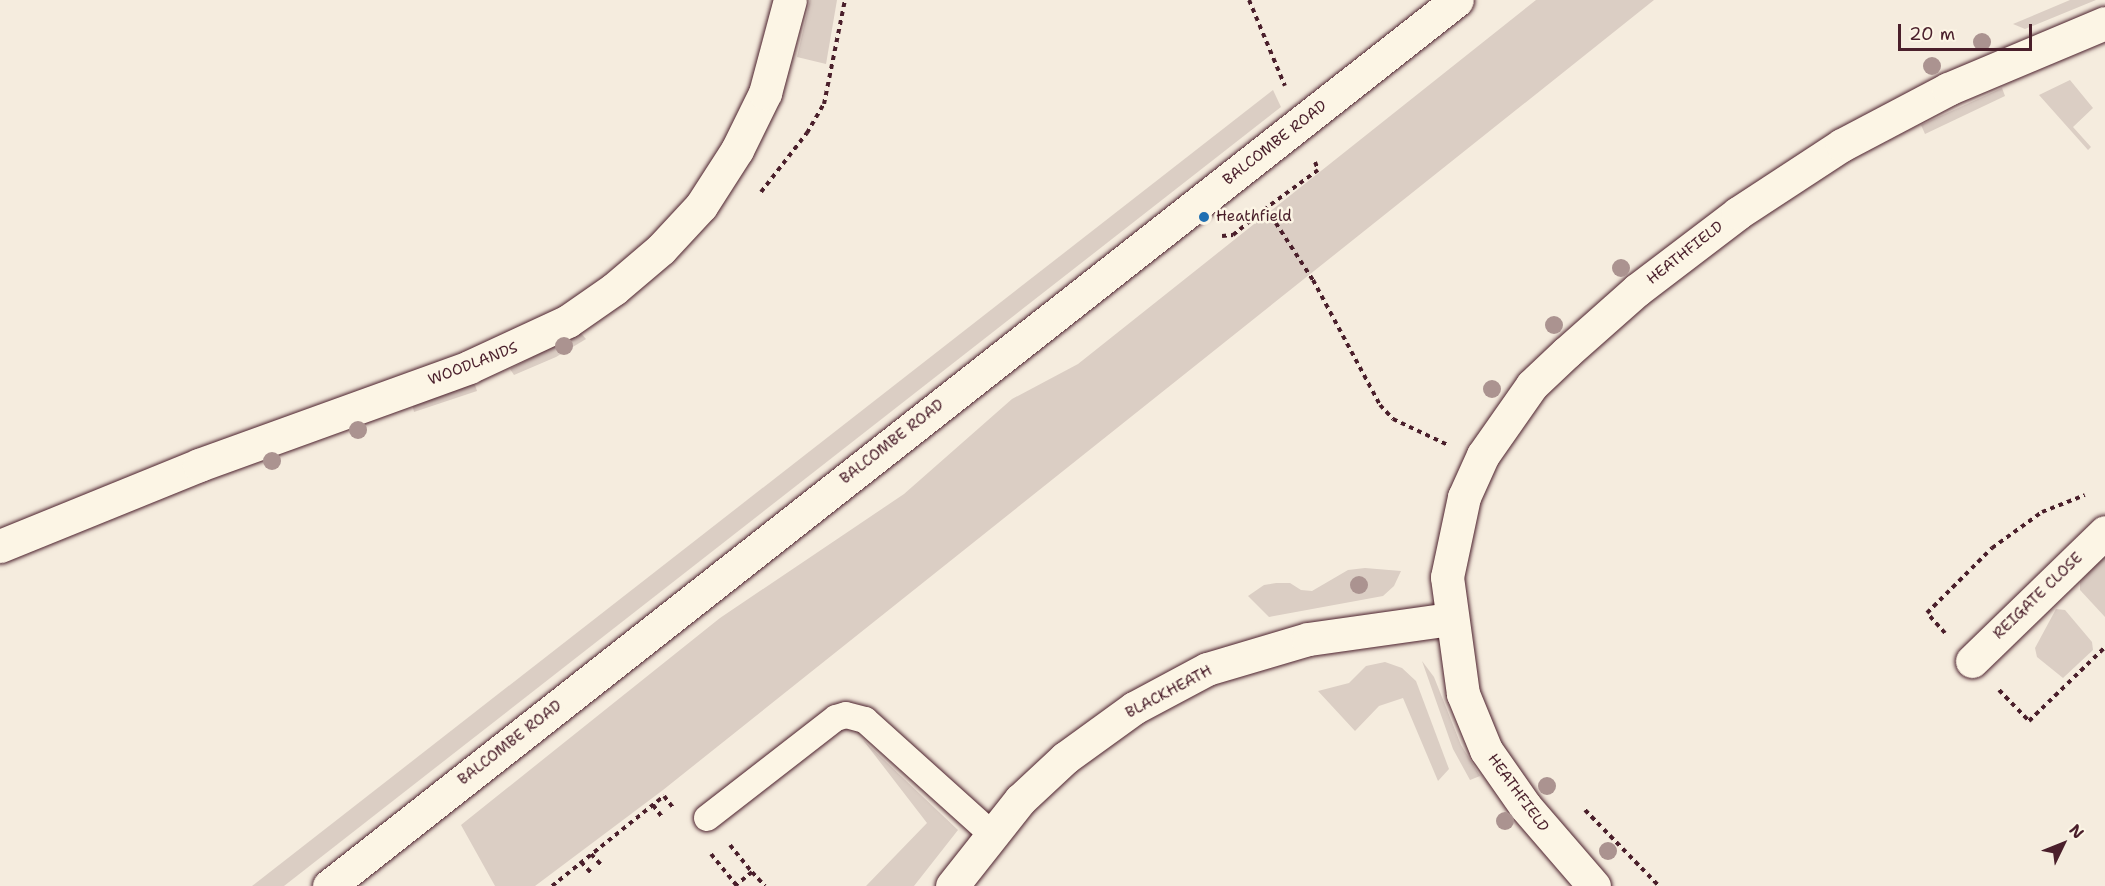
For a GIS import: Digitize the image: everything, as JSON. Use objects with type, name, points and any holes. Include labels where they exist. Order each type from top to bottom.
[{"type":"street","name":"WOODLANDS","points":[[0,546],[188,469],[469,367],[568,321],[661,249],[700,206],[737,150],[765,93],[790,0]]},
{"type":"street","name":"BALCOMBE ROAD","points":[[329,886],[1457,0]]},
{"type":"street","name":"HEATHFIELD","points":[[1594,886],[1525,806],[1486,750],[1463,694],[1447,577],[1464,497],[1483,455],[1505,419],[1532,385],[1567,352],[1686,251],[1833,151],[1948,89],[2105,23]]},
{"type":"street","name":"REIGATE CLOSE","points":[[1972,661],[2105,532]]},
{"type":"street","name":"BLACKHEATH","points":[[952,886],[994,836],[1020,800],[1065,758],[1134,708],[1207,669],[1308,639],[1451,619]]},
{"type":"lane","points":[[707,818],[836,718],[846,715],[865,720],[994,836]]},
{"type":"path","points":[[1249,0],[1318,170],[1266,208],[1308,271],[1380,405],[1393,419],[1447,444]]},
{"type":"path","points":[[1443,455],[1452,434]]},
{"type":"path","points":[[2090,493],[2042,512],[1992,548],[1927,613],[2029,721],[2105,647]]},
{"type":"path","points":[[552,886],[664,796],[677,813]]},
{"type":"path","points":[[1578,802],[1659,886]]},
{"type":"path","points":[[653,804],[662,817]]},
{"type":"path","points":[[703,845],[736,885],[752,872]]},
{"type":"path","points":[[724,846],[730,845],[765,886]]},
{"type":"path","points":[[591,854],[602,867]]},
{"type":"path","points":[[581,862],[592,874]]},
{"type":"shaded area","points":[[810,0],[837,0],[826,64],[797,57]]},
{"type":"shaded area","points":[[1536,0],[1654,0],[663,790],[535,886],[495,886],[461,825],[720,618],[904,494],[1012,399],[1078,364]]},
{"type":"shaded area","points":[[2070,0],[2096,0],[2025,29],[2013,24]]},
{"type":"shaded area","points":[[2070,80],[2093,108],[2073,127],[2091,147],[2088,150],[2039,95]]},
{"type":"shaded area","points":[[2002,88],[2005,96],[1925,134],[1921,125]]},
{"type":"shaded area","points":[[1273,90],[1281,107],[284,886],[252,886]]},
{"type":"shaded area","points":[[580,332],[586,339],[556,357],[514,375],[510,369]]},
{"type":"shaded area","points":[[474,382],[477,391],[414,412],[412,403]]},
{"type":"shaded area","points":[[2105,555],[2105,617],[2080,590],[2080,582]]},
{"type":"shaded area","points":[[1365,568],[1401,571],[1394,586],[1383,596],[1269,617],[1248,596],[1264,585],[1276,583],[1290,583],[1301,590],[1312,591],[1348,570]]},
{"type":"shaded area","points":[[2056,609],[2065,610],[2092,642],[2093,650],[2063,678],[2037,657],[2035,648]]},
{"type":"shaded area","points":[[1422,661],[1434,677],[1461,745],[1480,776],[1470,780],[1453,749]]},
{"type":"shaded area","points":[[1385,662],[1402,668],[1416,681],[1449,769],[1438,781],[1403,698],[1379,706],[1355,731],[1318,691],[1349,683],[1366,666]]},
{"type":"shaded area","points":[[863,740],[958,830],[914,886],[866,886],[927,823]]},
{"type":"place","name":"Heathfield","points":[[1204,217]]}]
